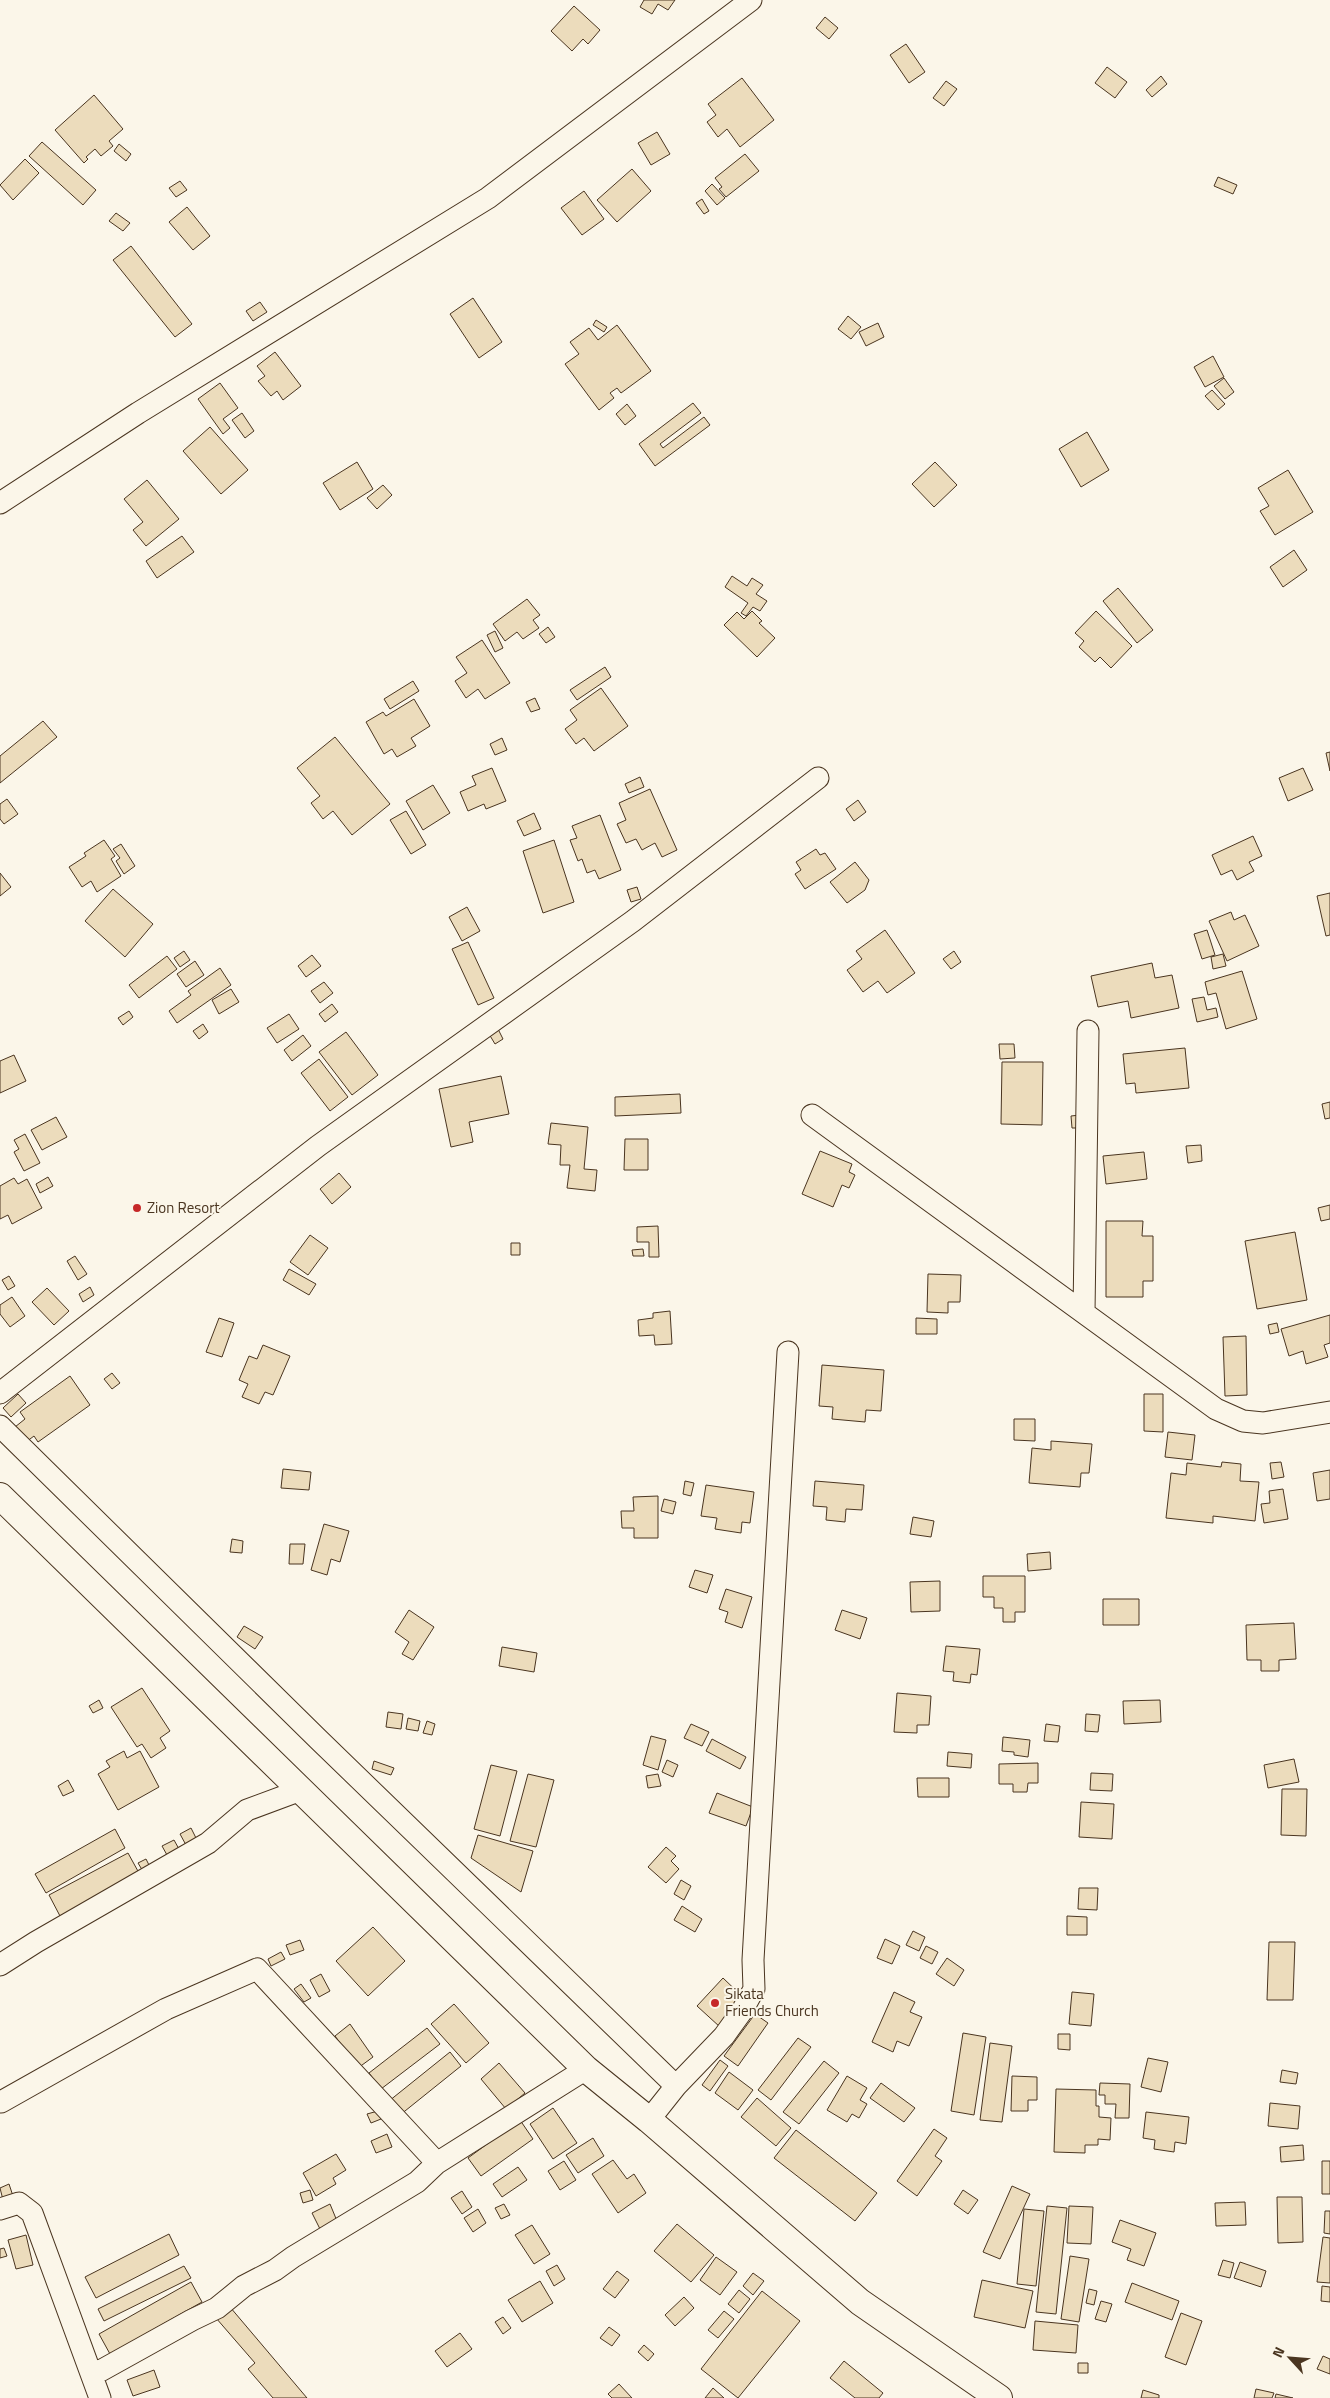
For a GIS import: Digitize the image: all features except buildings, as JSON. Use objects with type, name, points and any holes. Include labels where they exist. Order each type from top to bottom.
[{"type":"street","points":[[0,503],[138,413],[488,198],[751,0]]},
{"type":"street","points":[[0,1392],[318,1146],[633,921],[818,778]]},
{"type":"street","points":[[1084,1312],[1088,1031]]},
{"type":"street","points":[[812,1115],[1216,1409],[1242,1421],[1263,1423],[1330,1412]]},
{"type":"street","points":[[649,2120],[676,2086],[724,2036],[754,1989],[753,1960],[788,1352]]},
{"type":"street","points":[[0,1426],[318,1739],[676,2086]]},
{"type":"street","points":[[0,1496],[586,2069],[649,2120],[860,2302],[999,2398]]},
{"type":"street","points":[[0,1965],[36,1942],[208,1843],[247,1810],[301,1790]]},
{"type":"street","points":[[1,2102],[166,2009],[256,1969],[437,2163]]},
{"type":"street","points":[[93,2375],[217,2308],[244,2286],[276,2270],[293,2257],[417,2182],[437,2163],[586,2069]]},
{"type":"street","points":[[0,2209],[19,2203],[32,2213],[100,2398]]},
{"type":"place","name":"Zion Resort","points":[[137,1208]]},
{"type":"place","name":"Sikata Friends Church","points":[[715,2003]]}]
